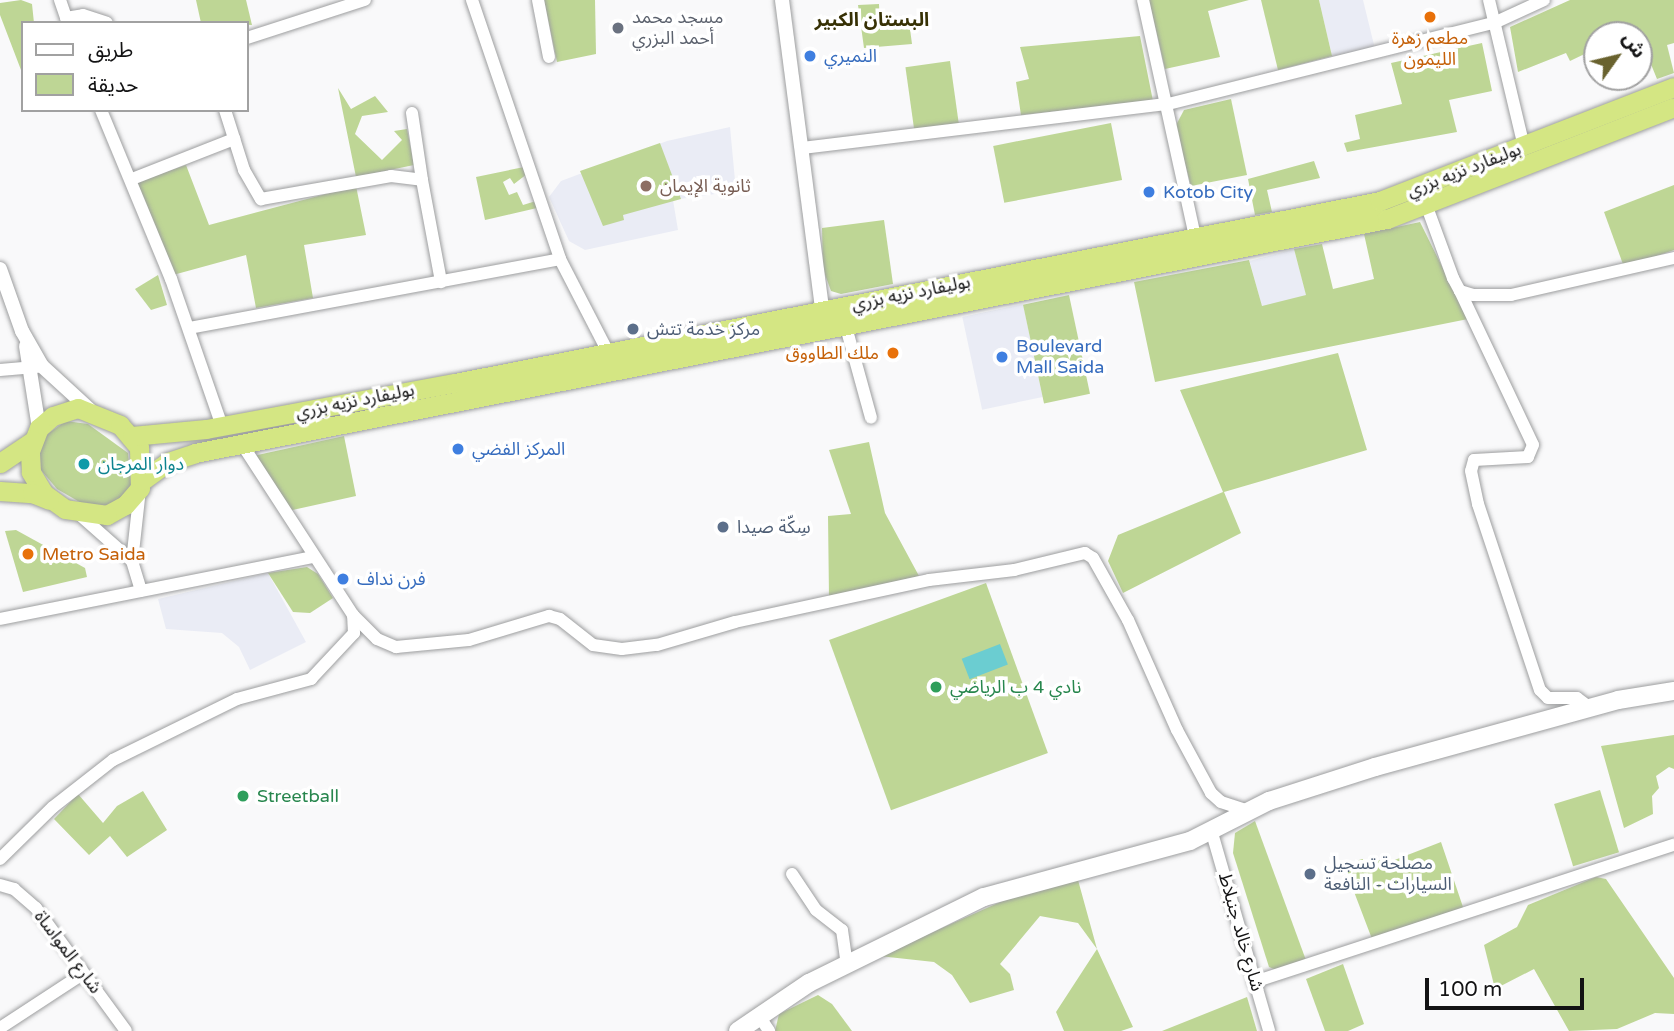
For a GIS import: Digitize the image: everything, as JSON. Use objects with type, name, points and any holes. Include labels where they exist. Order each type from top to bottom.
[{"type":"highway","name":"بوليفارد نزيه بزري","points":[[132,436],[222,426],[1380,201],[1674,87]]},
{"type":"highway","name":"بوليفارد نزيه بزري","points":[[141,484],[175,459],[242,444],[1320,235],[1427,207],[1674,107]]},
{"type":"highway","points":[[0,463],[66,410],[90,410],[132,436],[139,449],[141,484],[125,505],[107,515],[78,514],[43,495],[0,491]]},
{"type":"highway","points":[[36,434],[31,472],[51,501]]},
{"type":"main road","points":[[738,1031],[764,1023],[847,965],[933,920],[1003,891],[1212,833],[1250,811],[1310,787],[1589,707],[1674,691]]},
{"type":"street","points":[[60,0],[67,21],[83,15],[101,21]]},
{"type":"street","points":[[248,38],[365,0]]},
{"type":"street","points":[[472,0],[560,259],[607,351]]},
{"type":"street","points":[[538,0],[550,57]]},
{"type":"street","points":[[782,0],[822,310]]},
{"type":"street","points":[[1143,0],[1168,104],[1195,237]]},
{"type":"street","points":[[1489,0],[1524,147]]},
{"type":"street","points":[[802,148],[1168,104],[1494,23],[1544,0]]},
{"type":"street","points":[[102,112],[132,179],[189,328],[222,426]]},
{"type":"street","points":[[226,112],[251,188],[261,199],[391,176],[422,180]]},
{"type":"street","points":[[412,113],[440,282]]},
{"type":"street","points":[[132,179],[234,138]]},
{"type":"street","points":[[1427,207],[1460,291],[1533,445],[1528,457],[1474,460],[1471,471],[1478,504],[1540,690],[1548,698],[1577,698],[1589,707]]},
{"type":"street","points":[[1460,291],[1499,297],[1674,258]]},
{"type":"street","points":[[189,328],[560,259]]},
{"type":"street","points":[[0,269],[36,367],[36,434]]},
{"type":"street","points":[[846,327],[871,418]]},
{"type":"street","points":[[0,370],[36,367],[90,410]]},
{"type":"street","points":[[242,444],[353,615],[377,639],[396,648],[469,640],[549,616],[561,619],[593,645],[622,649],[657,645],[735,622],[929,580],[1014,570],[1085,553],[1093,558],[1128,620],[1177,730],[1211,793],[1221,802],[1250,811]]},
{"type":"street","points":[[141,484],[132,561],[141,591]]},
{"type":"street","points":[[78,514],[132,561]]},
{"type":"street","points":[[0,619],[314,557]]},
{"type":"street","points":[[0,859],[70,792],[129,750],[237,699],[320,674],[354,633],[353,615]]},
{"type":"street","name":"شارع خالد جنبلاط","points":[[1212,833],[1269,1031]]},
{"type":"street","points":[[1254,982],[1674,845]]},
{"type":"street","points":[[792,874],[816,909],[842,930],[847,965]]},
{"type":"street","name":"شارع المواساة","points":[[0,885],[13,889],[36,908],[126,1031]]},
{"type":"street","points":[[0,1028],[84,973]]},
{"type":"shaded area","points":[[1319,0],[1363,0],[1375,49],[1332,56]]},
{"type":"shaded area","name":"ثانوية الإيمان","points":[[730,127],[736,191],[673,200],[678,230],[585,250],[569,241],[549,197],[561,181],[667,141]]},
{"type":"shaded area","points":[[1294,249],[1306,295],[1262,307],[1250,261]]},
{"type":"shaded area","name":"Boulevard Mall Saida","points":[[1023,304],[1043,397],[982,410],[962,317]]},
{"type":"shaded area","points":[[268,573],[306,642],[250,670],[239,647],[222,633],[166,629],[158,599]]},
{"type":"green space","points":[[21,0],[32,4],[34,21],[21,21],[21,70],[0,15],[0,3]]},
{"type":"green space","points":[[196,0],[246,0],[252,25],[248,25],[248,21],[201,21]]},
{"type":"green space","points":[[544,0],[595,0],[596,54],[557,62]]},
{"type":"green space","points":[[1149,0],[1249,0],[1208,11],[1220,57],[1165,69]]},
{"type":"green space","points":[[1261,0],[1319,0],[1332,56],[1278,70]]},
{"type":"green space","points":[[1570,0],[1674,0],[1674,43],[1667,45],[1674,73],[1657,79],[1653,69],[1653,21],[1583,21],[1583,55],[1570,61],[1566,53],[1518,72],[1510,27]]},
{"type":"green space","points":[[879,4],[880,30],[910,29],[912,44],[864,48],[858,5]]},
{"type":"green space","points":[[1140,36],[1153,101],[1021,115],[1016,82],[1029,79],[1020,47]]},
{"type":"green space","points":[[1482,43],[1492,91],[1449,100],[1457,132],[1347,152],[1344,143],[1360,139],[1355,115],[1402,104],[1391,63]]},
{"type":"green space","points":[[950,61],[959,123],[914,130],[905,67]]},
{"type":"green space","points":[[338,88],[351,109],[375,96],[388,112],[362,116],[355,134],[382,160],[402,140],[394,131],[407,129],[414,165],[356,177]]},
{"type":"green space","points":[[1231,99],[1247,175],[1191,186],[1175,127],[1184,110]]},
{"type":"green space","points":[[1111,123],[1122,180],[1004,203],[993,146]]},
{"type":"green space","points":[[660,143],[681,199],[623,215],[624,220],[603,226],[580,171]]},
{"type":"green space","points":[[1314,161],[1320,178],[1267,190],[1272,212],[1255,215],[1248,179]]},
{"type":"green space","points":[[186,165],[209,225],[356,186],[366,235],[304,245],[313,298],[256,308],[246,255],[173,275],[137,182]]},
{"type":"green space","points":[[524,167],[527,174],[514,184],[510,178],[503,182],[509,195],[517,192],[523,205],[536,201],[537,208],[485,220],[476,177]]},
{"type":"green space","points":[[1674,185],[1674,250],[1624,267],[1604,212]]},
{"type":"green space","points":[[884,220],[893,284],[841,294],[831,291],[823,269],[822,228]]},
{"type":"green space","points":[[1420,222],[1468,319],[1155,382],[1134,282],[1249,260],[1262,306],[1306,295],[1294,249],[1322,244],[1333,289],[1374,279],[1364,234]]},
{"type":"green space","points":[[158,275],[167,305],[151,310],[135,289]]},
{"type":"green space","points":[[1069,295],[1090,394],[1044,404],[1023,305]]},
{"type":"green space","points":[[1338,353],[1367,450],[1224,492],[1241,533],[1123,593],[1108,561],[1118,535],[1223,492],[1180,390]]},
{"type":"green space","points":[[66,421],[88,424],[128,453],[131,484],[127,494],[110,506],[83,504],[57,489],[41,470],[39,449],[46,435]]},
{"type":"green space","points":[[344,436],[356,496],[288,511],[253,456]]},
{"type":"green space","points":[[869,442],[885,513],[919,576],[829,598],[828,516],[851,514],[829,450]]},
{"type":"green space","points":[[16,530],[85,568],[87,577],[23,592],[5,531]]},
{"type":"green space","points":[[307,567],[318,574],[333,598],[310,613],[293,612],[268,573]]},
{"type":"green space","name":"نادي 4 ب الرياضي","points":[[986,583],[1048,753],[891,810],[829,640]]},
{"type":"green space","points":[[1674,735],[1674,769],[1669,767],[1656,776],[1659,788],[1652,796],[1653,814],[1624,828],[1601,746]]},
{"type":"green space","points":[[1600,790],[1619,852],[1573,866],[1554,804]]},
{"type":"green space","points":[[143,791],[167,830],[127,857],[110,836],[89,855],[54,819],[78,794],[103,823],[117,806]]},
{"type":"green space","points":[[1255,821],[1307,963],[1279,971],[1269,967],[1233,853],[1235,833]]},
{"type":"green space","points":[[1441,842],[1464,910],[1372,939],[1348,876],[1348,866],[1361,859],[1392,861]]},
{"type":"green space","points":[[1596,877],[1606,879],[1674,978],[1674,1014],[1655,1013],[1617,1029],[1569,1031],[1534,969],[1495,989],[1484,945],[1517,927],[1528,905]]},
{"type":"green space","points":[[1078,880],[1097,949],[1078,923],[1040,916],[1000,964],[1010,974],[1014,990],[970,1003],[952,975],[934,962],[879,956],[1007,899]]},
{"type":"green space","points":[[1097,949],[1133,1027],[1121,1031],[1064,1031],[1056,1012]]},
{"type":"green space","points":[[1343,964],[1364,1024],[1348,1031],[1325,1031],[1306,979]]},
{"type":"green space","points":[[818,995],[832,1004],[852,1031],[775,1031],[779,1014]]},
{"type":"green space","points":[[1247,997],[1257,1031],[1162,1031]]},
{"type":"water","points":[[1000,644],[1008,665],[970,679],[962,659]]},
{"type":"place","name":"مطعم زهرة الليمون","points":[[1430,17]]},
{"type":"place","name":"مسجد محمد أحمد البزري","points":[[618,28]]},
{"type":"place","name":"النميري","points":[[810,56]]},
{"type":"place","name":"ثانوية الإيمان","points":[[646,186]]},
{"type":"place","name":"Kotob City","points":[[1149,192]]},
{"type":"place","name":"مركز خدمة تتش","points":[[633,329]]},
{"type":"place","name":"ملك الطاووق","points":[[893,353]]},
{"type":"place","name":"Boulevard Mall Saida","points":[[1002,357]]},
{"type":"place","name":"المركز الفضي","points":[[458,449]]},
{"type":"place","name":"دوار المرجان","points":[[84,464]]},
{"type":"place","name":"سِكّة صيدا","points":[[723,527]]},
{"type":"place","name":"Metro Saida","points":[[28,554]]},
{"type":"place","name":"فرن نداف","points":[[343,579]]},
{"type":"place","name":"نادي 4 ب الرياضي","points":[[936,687]]},
{"type":"place","name":"Streetball","points":[[243,796]]},
{"type":"place","name":"مصلحة تسجيل السيارات - النافعة","points":[[1310,874]]},
{"type":"district","name":"البستان الكبير","points":[[872,21]]}]
